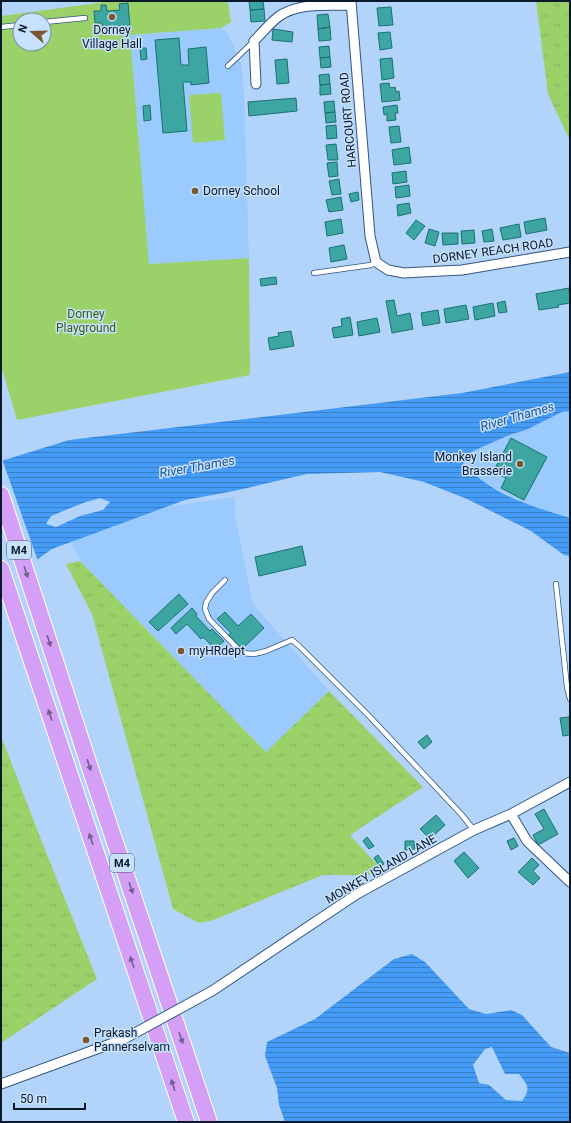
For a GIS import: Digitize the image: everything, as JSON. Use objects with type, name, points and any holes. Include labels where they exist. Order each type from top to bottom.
[{"type":"highway","name":"M4","points":[[1,495],[90,768],[209,1122]]},
{"type":"highway","name":"M4","points":[[1,569],[186,1122]]},
{"type":"street","points":[[286,1],[289,10]]},
{"type":"street","points":[[256,84],[254,41],[278,17],[289,10],[302,7],[351,3]]},
{"type":"street","name":"HARCOURT ROAD","points":[[351,3],[370,236],[376,262]]},
{"type":"street","name":"DORNEY REACH ROAD","points":[[376,262],[388,270],[404,273],[462,270],[570,252]]},
{"type":"street","name":"MONKEY ISLAND LANE","points":[[1,1084],[124,1038],[212,991],[357,894],[474,830],[511,814],[570,782]]},
{"type":"street","points":[[511,814],[527,841],[570,882]]},
{"type":"lane","points":[[52,21],[85,18]]},
{"type":"lane","points":[[1,27],[12,26]]},
{"type":"lane","points":[[228,66],[254,41]]},
{"type":"lane","points":[[314,272],[371,265],[376,262]]},
{"type":"lane","points":[[225,580],[212,593],[206,603],[205,609],[209,618],[242,653],[254,654],[266,651],[292,640],[370,717],[461,814],[474,830]]},
{"type":"lane","points":[[556,584],[567,687],[570,699]]},
{"type":"shaded area","name":"Dorney School","points":[[221,28],[227,32],[241,63],[244,94],[249,258],[149,264],[130,35]]},
{"type":"shaded area","points":[[570,411],[570,518],[518,500],[487,484],[463,464],[473,451],[512,434],[526,430],[562,412]]},
{"type":"shaded area","points":[[235,497],[235,516],[253,604],[329,691],[266,752],[80,561],[70,538],[165,507]]},
{"type":"green space","name":"Dorney Playground","points":[[119,1],[228,1],[231,22],[221,28],[130,35],[149,264],[249,258],[250,375],[17,420],[1,365],[1,16],[12,15],[12,52],[52,52],[52,12],[31,12]]},
{"type":"green space","points":[[536,1],[570,1],[570,141],[548,94]]},
{"type":"green space","points":[[221,93],[225,140],[193,143],[189,95]]},
{"type":"green space","points":[[80,561],[266,752],[329,691],[423,787],[350,835],[383,871],[368,875],[323,875],[211,921],[199,923],[173,909],[92,614],[66,564]]},
{"type":"green space","points":[[1,736],[97,979],[1,1043]]},
{"type":"water","name":"River Thames","points":[[570,372],[570,411],[562,412],[526,430],[512,434],[473,451],[463,464],[484,482],[506,495],[527,504],[570,518],[570,556],[564,555],[531,531],[467,499],[424,482],[380,472],[307,474],[234,491],[185,500],[52,549],[1,585],[1,461],[69,440],[462,393]],"holes":[[[100,498],[110,502],[103,510],[80,516],[56,527],[46,524],[51,516],[83,503]]]},
{"type":"water","points":[[412,954],[425,962],[469,1009],[486,1014],[511,1010],[522,1015],[551,1047],[570,1053],[570,1122],[285,1122],[279,1105],[277,1088],[265,1056],[267,1042],[315,1019],[394,959]],"holes":[[[492,1047],[505,1074],[519,1074],[525,1081],[527,1093],[522,1101],[506,1100],[489,1085],[479,1083],[473,1065],[485,1049]]]},
{"type":"pier","points":[[1,459],[38,561],[1,587]]},
{"type":"building","points":[[249,1],[263,1],[264,9],[250,10]]},
{"type":"building","name":"Dorney Village Hall","points":[[128,3],[130,26],[107,29],[103,28],[102,23],[95,23],[94,11],[101,11],[101,5],[106,5],[107,11],[120,10],[119,4]]},
{"type":"building","points":[[391,7],[393,25],[379,26],[377,8]]},
{"type":"building","points":[[264,9],[265,21],[251,22],[250,10]]},
{"type":"building","points":[[328,14],[330,27],[318,29],[317,15]]},
{"type":"building","points":[[330,27],[331,40],[319,41],[318,29]]},
{"type":"building","points":[[273,29],[293,32],[292,42],[272,40]]},
{"type":"building","points":[[390,32],[392,48],[380,50],[378,33]]},
{"type":"building","points":[[179,38],[181,65],[189,65],[188,49],[206,47],[209,83],[191,85],[191,82],[183,82],[187,131],[163,133],[155,40]]},
{"type":"building","points":[[329,46],[330,57],[320,58],[319,47]]},
{"type":"building","points":[[140,48],[146,48],[147,59],[141,60]]},
{"type":"building","points":[[330,57],[331,67],[321,68],[320,58]]},
{"type":"building","points":[[392,58],[394,78],[382,80],[380,59]]},
{"type":"building","points":[[287,59],[289,83],[277,84],[275,60]]},
{"type":"building","points":[[329,74],[330,84],[320,85],[319,75]]},
{"type":"building","points":[[389,83],[390,88],[395,87],[396,92],[399,91],[400,100],[382,102],[380,84]]},
{"type":"building","points":[[330,84],[331,94],[320,95],[320,85]]},
{"type":"building","points":[[296,98],[297,111],[249,116],[248,102]]},
{"type":"building","points":[[334,101],[335,112],[325,113],[324,102]]},
{"type":"building","points":[[150,105],[151,120],[144,121],[143,106]]},
{"type":"building","points":[[397,105],[398,113],[395,113],[396,120],[387,121],[387,114],[384,115],[383,107]]},
{"type":"building","points":[[335,112],[336,122],[326,123],[325,113]]},
{"type":"building","points":[[336,125],[337,138],[327,139],[326,126]]},
{"type":"building","points":[[399,126],[401,142],[391,143],[389,127]]},
{"type":"building","points":[[336,144],[338,160],[328,160],[326,145]]},
{"type":"building","points":[[409,147],[411,163],[394,165],[392,150]]},
{"type":"building","points":[[337,162],[338,176],[329,177],[327,163]]},
{"type":"building","points":[[406,171],[407,182],[393,184],[392,173]]},
{"type":"building","points":[[339,179],[341,194],[332,195],[329,181]]},
{"type":"building","points":[[409,185],[410,196],[396,198],[395,187]]},
{"type":"building","points":[[358,192],[359,200],[351,202],[349,194]]},
{"type":"building","points":[[341,197],[343,210],[329,212],[326,200]]},
{"type":"building","points":[[409,203],[411,213],[398,216],[397,205]]},
{"type":"building","points":[[545,218],[547,230],[526,234],[524,222]]},
{"type":"building","points":[[341,219],[343,233],[327,236],[325,222]]},
{"type":"building","points":[[416,220],[425,226],[414,240],[406,233]]},
{"type":"building","points":[[519,224],[521,237],[503,240],[500,228]]},
{"type":"building","points":[[429,229],[439,232],[435,246],[425,243]]},
{"type":"building","points":[[492,229],[494,241],[484,242],[482,231]]},
{"type":"building","points":[[474,230],[475,243],[462,244],[461,231]]},
{"type":"building","points":[[442,233],[458,233],[458,244],[443,245]]},
{"type":"building","points":[[344,245],[347,259],[331,262],[329,248]]},
{"type":"building","points":[[276,277],[277,284],[261,286],[260,279]]},
{"type":"building","points":[[569,288],[570,303],[558,305],[559,307],[539,310],[536,294]]},
{"type":"building","points":[[394,300],[397,316],[410,313],[413,329],[392,333],[386,301]]},
{"type":"building","points":[[505,301],[507,312],[499,313],[497,303]]},
{"type":"building","points":[[493,303],[495,316],[475,320],[473,307]]},
{"type":"building","points":[[466,305],[469,319],[446,323],[444,309]]},
{"type":"building","points":[[438,310],[440,323],[423,326],[421,313]]},
{"type":"building","points":[[350,317],[353,335],[334,338],[332,328],[342,326],[341,319]]},
{"type":"building","points":[[377,318],[380,332],[359,336],[357,322]]},
{"type":"building","points":[[291,331],[294,346],[270,350],[268,338],[279,336],[278,333]]},
{"type":"building","name":"Monkey Island Brasserie","points":[[511,438],[547,457],[524,500],[501,488],[506,478],[493,472]]},
{"type":"building","points":[[302,546],[306,565],[259,576],[255,557]]},
{"type":"building","points":[[179,594],[188,604],[158,631],[149,622]]},
{"type":"building","points":[[192,608],[197,614],[196,616],[210,631],[212,629],[224,641],[215,649],[203,637],[201,639],[187,624],[176,634],[171,628]]},
{"type":"building","points":[[225,612],[238,626],[251,614],[264,628],[241,650],[227,636],[231,633],[217,619]]},
{"type":"building","points":[[569,717],[570,735],[563,736],[560,718]]},
{"type":"building","points":[[427,735],[432,742],[424,749],[418,742]]},
{"type":"building","points":[[544,809],[558,834],[538,845],[533,835],[544,829],[535,814]]},
{"type":"building","points":[[436,815],[445,825],[430,839],[420,829]]},
{"type":"building","points":[[367,837],[374,846],[369,849],[363,841]]},
{"type":"building","points":[[514,838],[518,846],[511,850],[507,841]]},
{"type":"building","points":[[405,841],[414,841],[415,849],[405,850]]},
{"type":"building","points":[[464,852],[479,868],[468,878],[454,861]]},
{"type":"building","points":[[378,855],[384,864],[380,867],[374,858]]},
{"type":"building","points":[[532,858],[539,865],[533,871],[540,878],[533,885],[518,872]]},
{"type":"place","name":"Dorney Village Hall","points":[[112,17]]},
{"type":"place","name":"Dorney School","points":[[195,191]]},
{"type":"place","name":"Monkey Island Brasserie","points":[[520,464]]},
{"type":"place","name":"myHRdept","points":[[181,651]]},
{"type":"place","name":"Prakash Pannerselvam","points":[[86,1040]]}]
